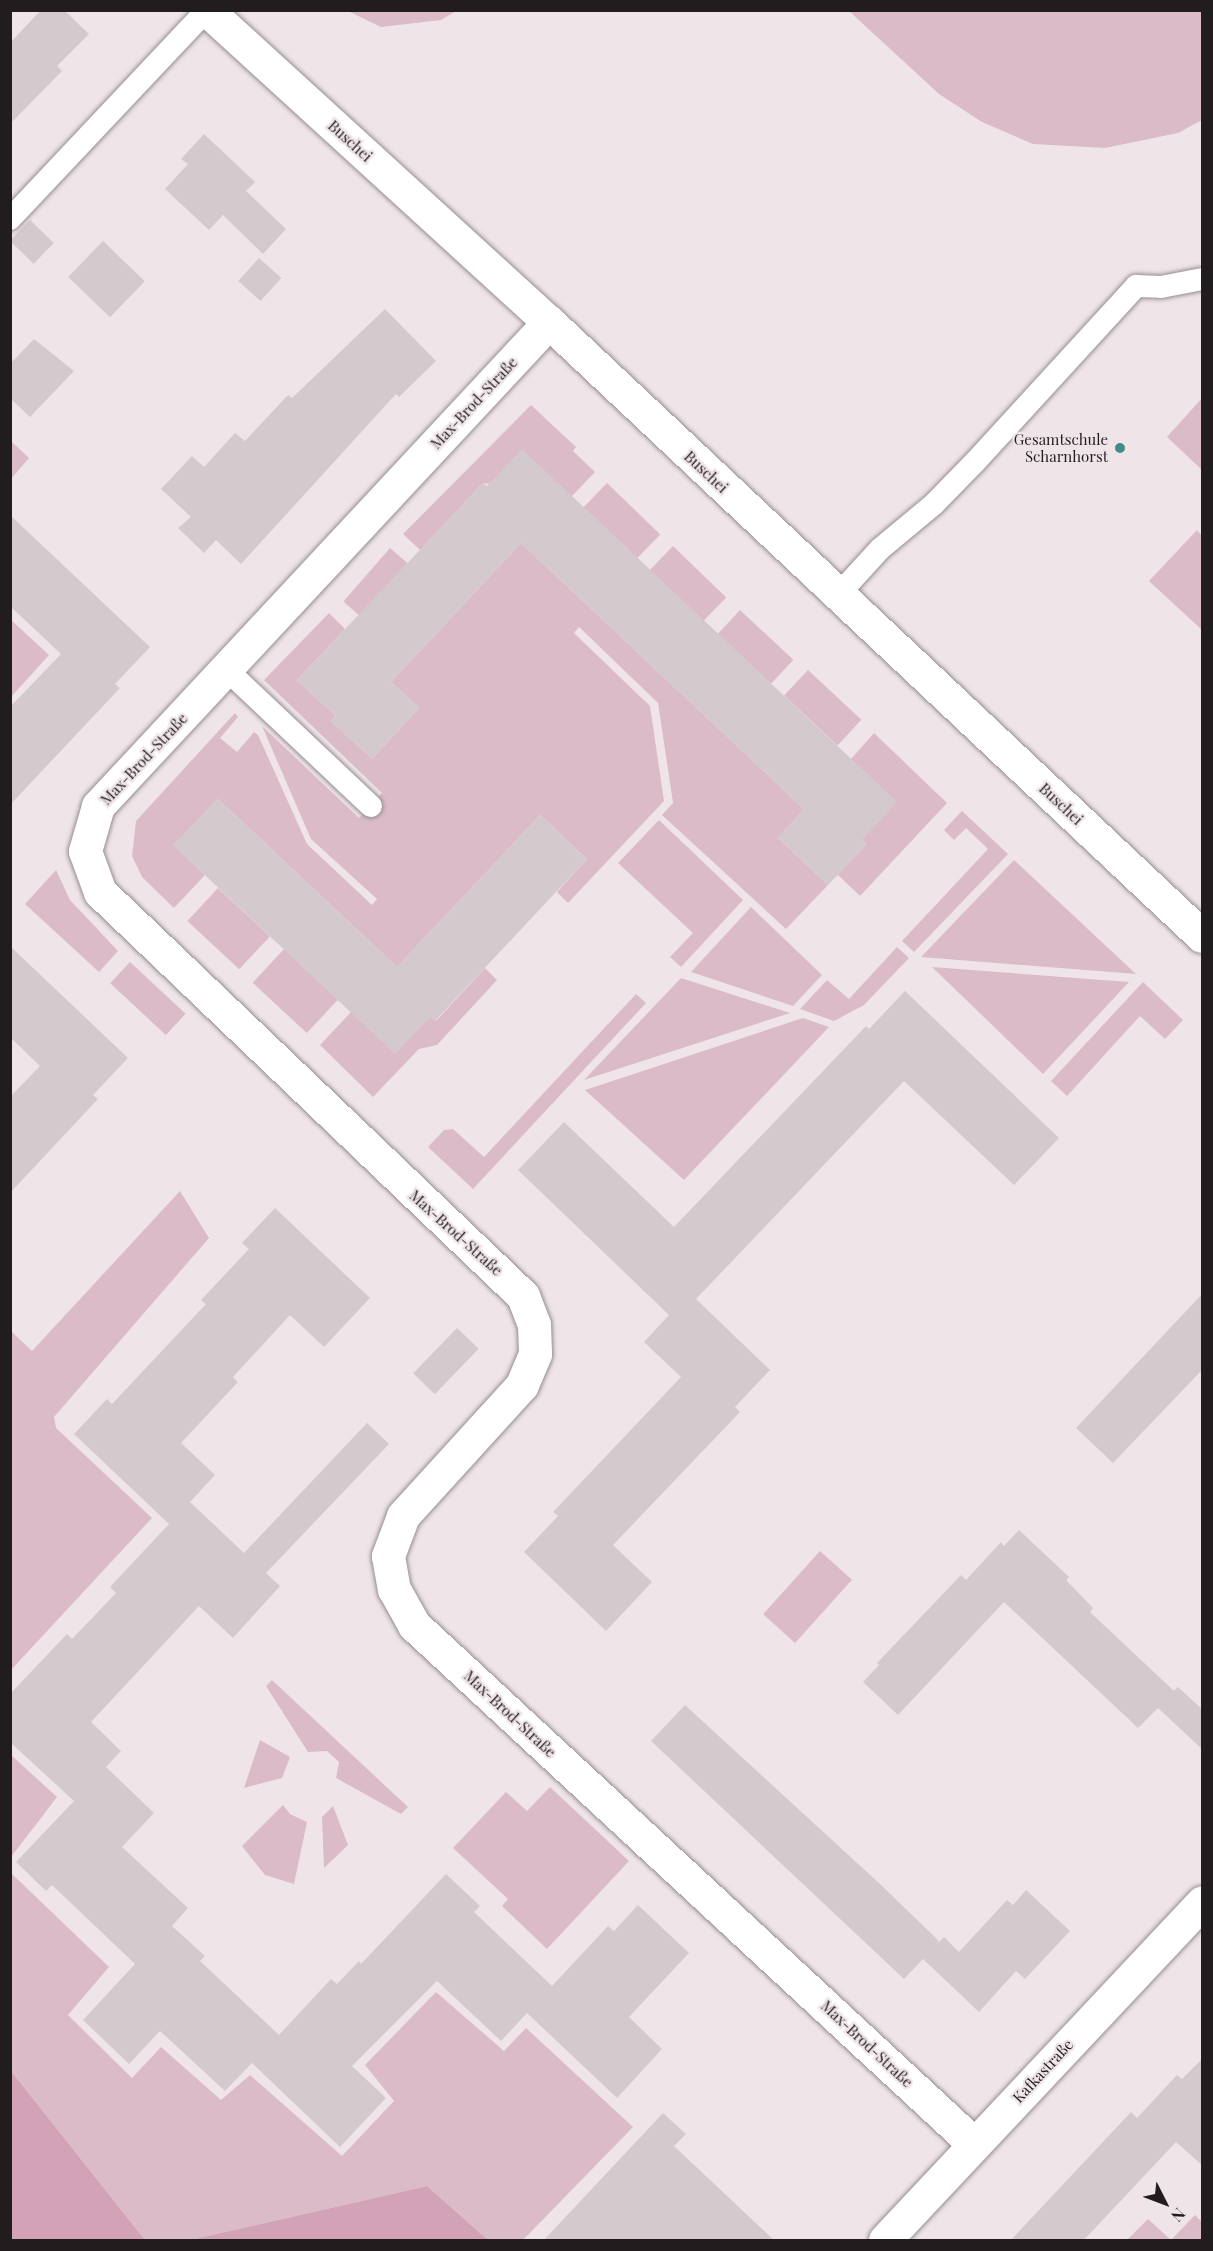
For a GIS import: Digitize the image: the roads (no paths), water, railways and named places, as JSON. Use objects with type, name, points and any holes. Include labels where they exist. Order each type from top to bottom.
[{"type":"street","name":"Buschei","points":[[207,10],[549,322],[1203,936]]},
{"type":"street","name":"Max-Brod-Straße","points":[[549,322],[98,806],[86,851],[100,892],[393,1176],[498,1270],[523,1296],[534,1324],[535,1354],[522,1385],[403,1516],[388,1556],[394,1589],[414,1625],[974,2144]]},
{"type":"street","name":"Kafkastraße","points":[[885,2241],[1203,1903]]},
{"type":"lane","points":[[10,219],[207,10]]},
{"type":"lane","points":[[838,595],[880,549],[934,504],[975,462],[1136,286],[1161,287],[1203,279]]},
{"type":"lane","points":[[227,670],[371,806]]},
{"type":"place","name":"Gesamtschule Scharnhorst","points":[[1120,448]]}]
